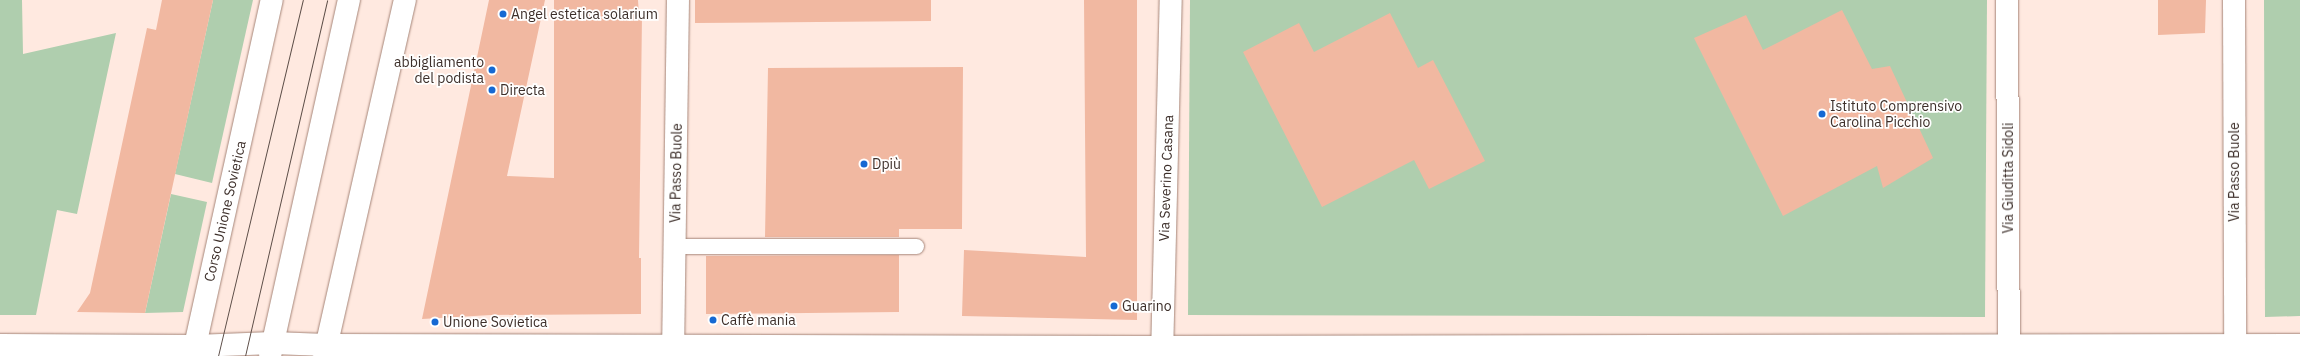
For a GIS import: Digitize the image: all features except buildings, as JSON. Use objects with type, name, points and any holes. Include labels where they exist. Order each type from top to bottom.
[{"type":"street","name":"Corso Unione Sovietica","points":[[195,346],[272,0]]},
{"type":"street","points":[[271,350],[349,0]]},
{"type":"street","points":[[325,350],[405,0]]},
{"type":"street","name":"Via Passo Buole","points":[[673,351],[678,0]]},
{"type":"street","name":"Via Severino Casana","points":[[1162,351],[1171,0]]},
{"type":"street","name":"Via Giuditta Sidoli","points":[[2007,0],[2008,350]]},
{"type":"street","name":"Via Passo Buole","points":[[2234,0],[2235,345]]},
{"type":"street","points":[[0,345],[195,346],[271,350],[673,351],[2008,350],[2300,345]]},
{"type":"lane","points":[[675,246],[916,246]]},
{"type":"green space","points":[[0,0],[22,0],[23,54],[116,33],[77,214],[57,210],[36,315],[0,315]]},
{"type":"green space","points":[[213,0],[253,0],[212,183],[175,174]]},
{"type":"green space","points":[[1190,0],[1987,0],[1985,317],[1188,315]]},
{"type":"green space","points":[[2264,0],[2300,0],[2300,316],[2265,317]]},
{"type":"green space","points":[[171,194],[207,202],[183,312],[145,313]]},
{"type":"tram line","points":[[218,356],[303,0]]},
{"type":"tram line","points":[[245,356],[327,0]]},
{"type":"place","name":"Angel estetica solarium","points":[[503,14]]},
{"type":"place","name":"abbigliamento del podista","points":[[492,70]]},
{"type":"place","name":"Directa","points":[[492,90]]},
{"type":"place","name":"Istituto Comprensivo Carolina Picchio","points":[[1822,114]]},
{"type":"place","name":"Dpiù","points":[[864,164]]},
{"type":"place","name":"Guarino","points":[[1114,306]]},
{"type":"place","name":"Caffè mania","points":[[713,320]]},
{"type":"place","name":"Unione Sovietica","points":[[435,322]]}]
